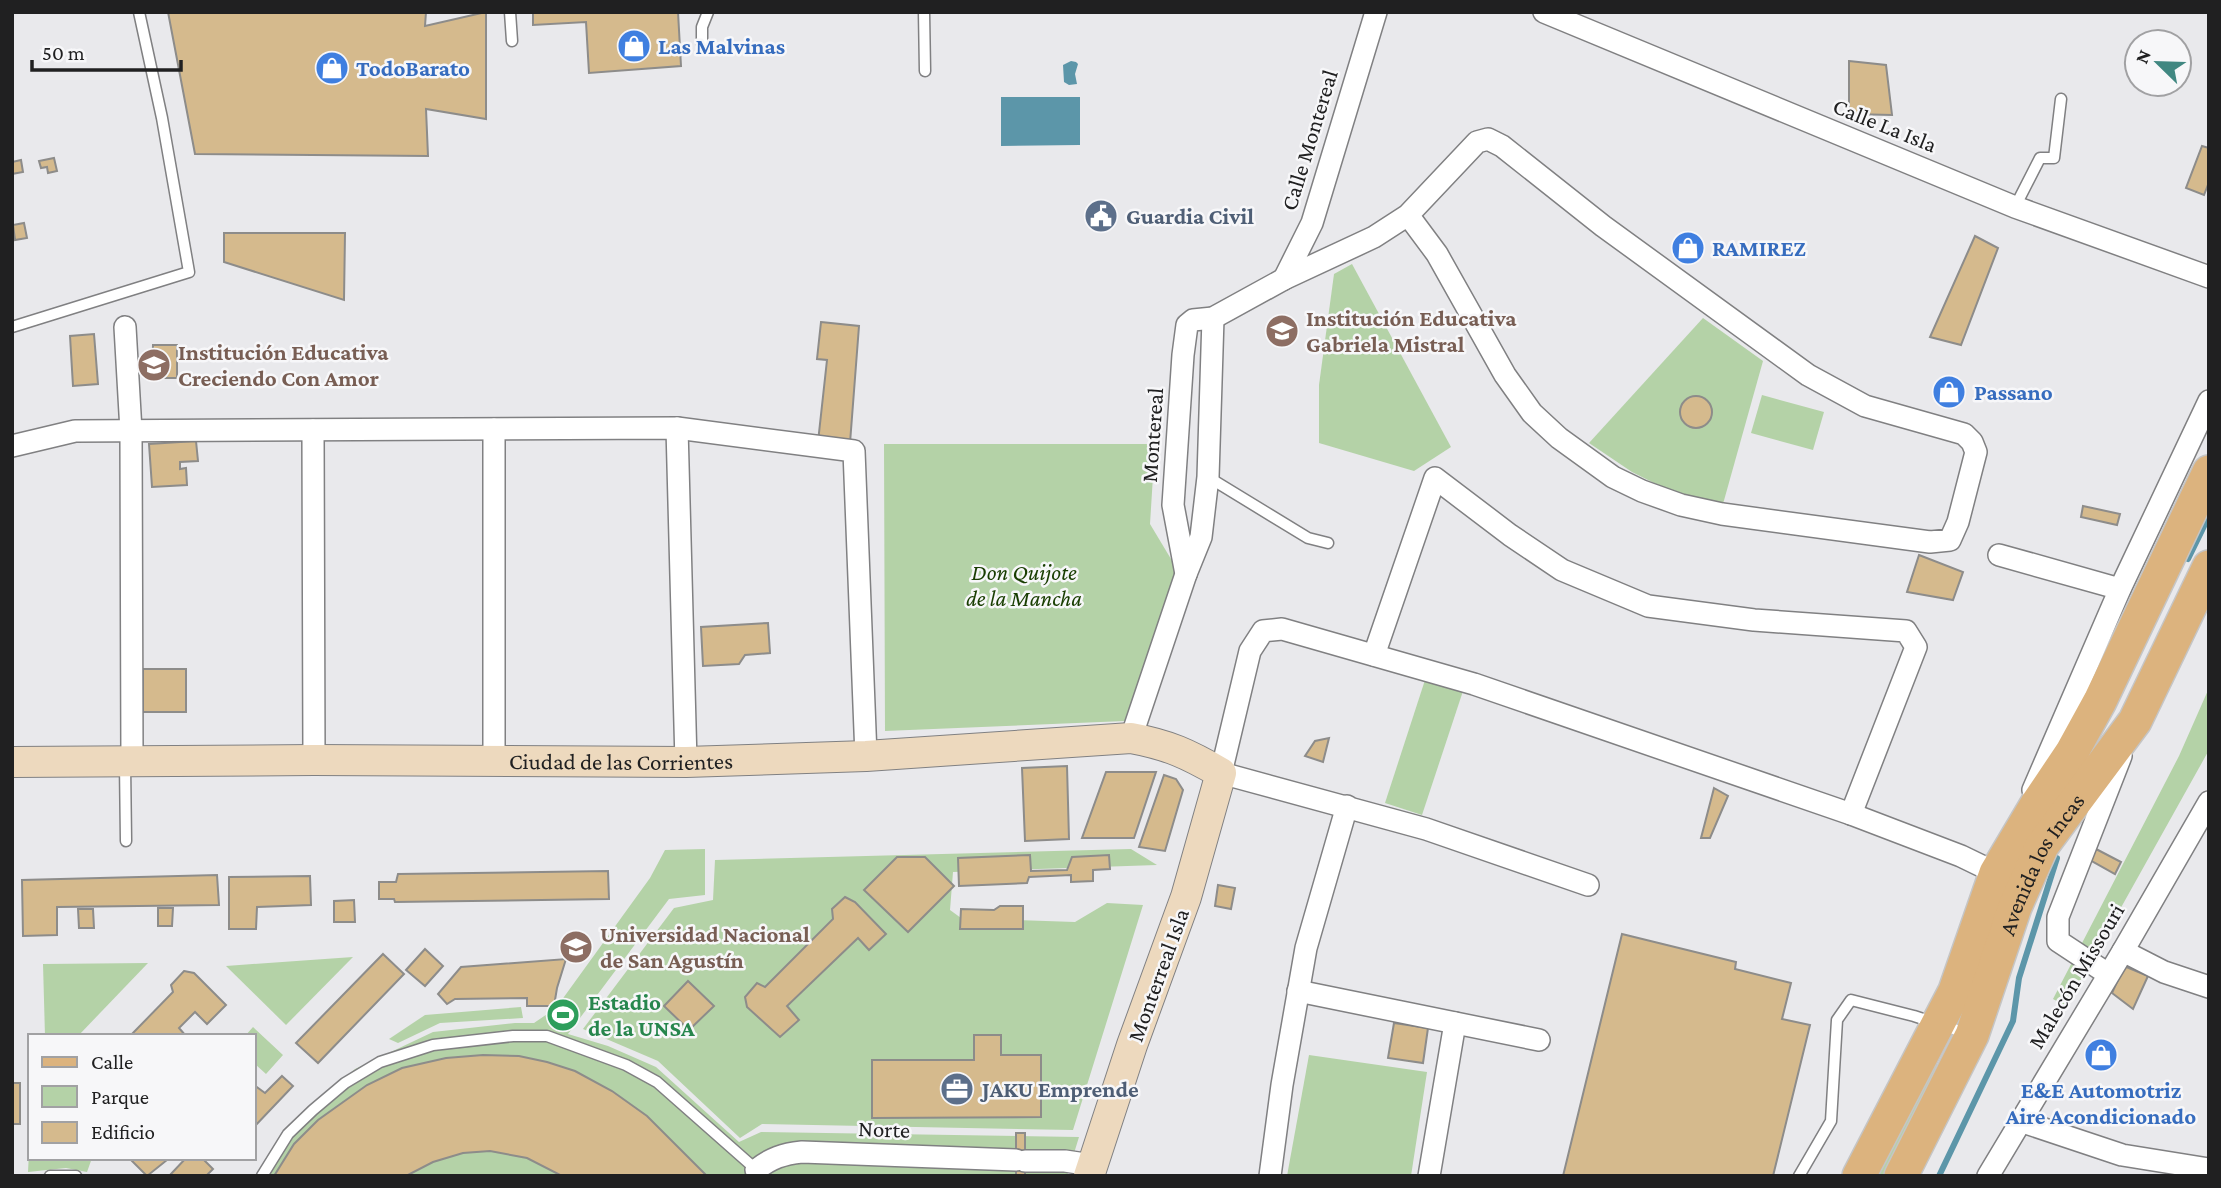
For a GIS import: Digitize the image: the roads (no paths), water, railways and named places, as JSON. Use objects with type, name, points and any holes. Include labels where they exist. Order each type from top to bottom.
[{"type":"main road","name":"Avenida los Incas","points":[[1858,1176],[1955,991],[1996,873],[2072,752],[2100,701],[2209,472]]},
{"type":"main road","name":"Avenida los Incas","points":[[1901,1176],[1972,1035],[2015,907],[2042,846],[2135,721],[2209,567]]},
{"type":"street","name":"Calle Montereal","points":[[1284,279],[1312,223],[1376,12]]},
{"type":"street","name":"Calle La Isla","points":[[1544,12],[2015,207],[2209,277]]},
{"type":"street","name":"Montereal","points":[[1186,574],[1173,505],[1187,325],[1193,320],[1213,318],[1284,279],[1353,248],[1408,215],[1477,142],[1488,139],[1502,146],[1603,226],[1808,374],[1865,406],[1964,434],[1972,442],[1976,452],[1958,522],[1950,540],[1930,542],[1722,514],[1681,505],[1613,477],[1559,438],[1532,413],[1505,374],[1437,254],[1408,215]]},
{"type":"street","points":[[1312,223],[1330,243],[1353,248]]},
{"type":"street","name":"Montereal","points":[[1131,738],[1201,537],[1208,477],[1213,318]]},
{"type":"street","points":[[125,327],[131,431],[129,762]]},
{"type":"street","name":"Avenida los Incas","points":[[1996,873],[2120,589],[2209,401]]},
{"type":"street","points":[[12,446],[75,432],[677,428],[854,452],[866,756]]},
{"type":"street","points":[[677,428],[686,762]]},
{"type":"street","points":[[494,429],[494,761]]},
{"type":"street","points":[[313,430],[314,760]]},
{"type":"street","points":[[1374,655],[1436,478],[1510,535],[1562,570],[1648,606],[1754,620],[1906,631],[1916,647],[1852,814]]},
{"type":"street","points":[[1999,555],[2120,589]]},
{"type":"street","points":[[2108,974],[2058,941],[2057,917],[2135,721],[2175,668],[2209,599]]},
{"type":"street","points":[[1588,885],[1426,829],[1221,773],[1250,651],[1263,631],[1282,629],[1474,684],[1852,814],[1961,856],[1996,873]]},
{"type":"street","name":"Ciudad de las Corrientes","points":[[12,762],[686,762],[866,756],[1131,738],[1159,743],[1188,754],[1221,773]]},
{"type":"street","name":"Monterreal Isla","points":[[1090,1170],[1186,897],[1221,773]]},
{"type":"street","name":"Malecón Missouri","points":[[1988,1176],[2209,802]]},
{"type":"street","points":[[1270,1176],[1306,948],[1347,806]]},
{"type":"street","points":[[2123,951],[2164,972],[2209,987]]},
{"type":"street","points":[[1298,991],[1539,1040]]},
{"type":"street","points":[[1429,1176],[1455,1023]]},
{"type":"street","points":[[2020,1121],[2122,1154],[2209,1169]]},
{"type":"street","name":"Norte","points":[[759,1173],[769,1160],[783,1154],[802,1152],[1065,1161],[1090,1170]]},
{"type":"lane","points":[[12,327],[189,272],[162,118],[139,12]]},
{"type":"lane","points":[[510,12],[512,41]]},
{"type":"lane","points":[[702,44],[702,27],[708,12]]},
{"type":"lane","points":[[924,12],[925,71]]},
{"type":"lane","points":[[2015,207],[2040,158],[2054,159],[2061,99]]},
{"type":"lane","points":[[1208,477],[1308,538],[1328,543]]},
{"type":"lane","points":[[126,841],[129,762]]},
{"type":"lane","points":[[1799,1176],[1831,1121],[1837,1020],[1851,1000],[1972,1035]]},
{"type":"lane","points":[[262,1176],[288,1134],[304,1118],[345,1083],[380,1062],[433,1045],[513,1036],[547,1036],[626,1065],[657,1082],[759,1173]]},
{"type":"lane","points":[[50,1176],[76,1176]]},
{"type":"water","points":[[1071,61],[1078,64],[1075,74],[1077,84],[1069,85],[1064,82],[1063,65]]},
{"type":"water","points":[[1001,97],[1080,97],[1080,145],[1001,146]]},
{"type":"waterway","points":[[2188,559],[2209,516]]},
{"type":"waterway","points":[[1939,1176],[2013,1021],[2019,978],[2057,858]]},
{"type":"place","name":"Las Malvinas","points":[[634,46]]},
{"type":"place","name":"TodoBarato","points":[[332,68]]},
{"type":"place","name":"Guardia Civil","points":[[1101,216]]},
{"type":"place","name":"RAMIREZ","points":[[1688,248]]},
{"type":"place","name":"Institución Educativa Gabriela Mistral","points":[[1282,331]]},
{"type":"place","name":"Institución Educativa Creciendo Con Amor","points":[[154,365]]},
{"type":"place","name":"Passano","points":[[1949,392]]},
{"type":"place","name":"Universidad Nacional de San Agustín","points":[[576,947]]},
{"type":"place","name":"Estadio de la UNSA","points":[[563,1015]]},
{"type":"place","name":"E&E Automotriz Aire Acondicionado","points":[[2101,1055]]},
{"type":"place","name":"JAKU Emprende","points":[[957,1089]]},
{"type":"park label","name":"Don Quijote de la Mancha","points":[[1024,585]]}]
